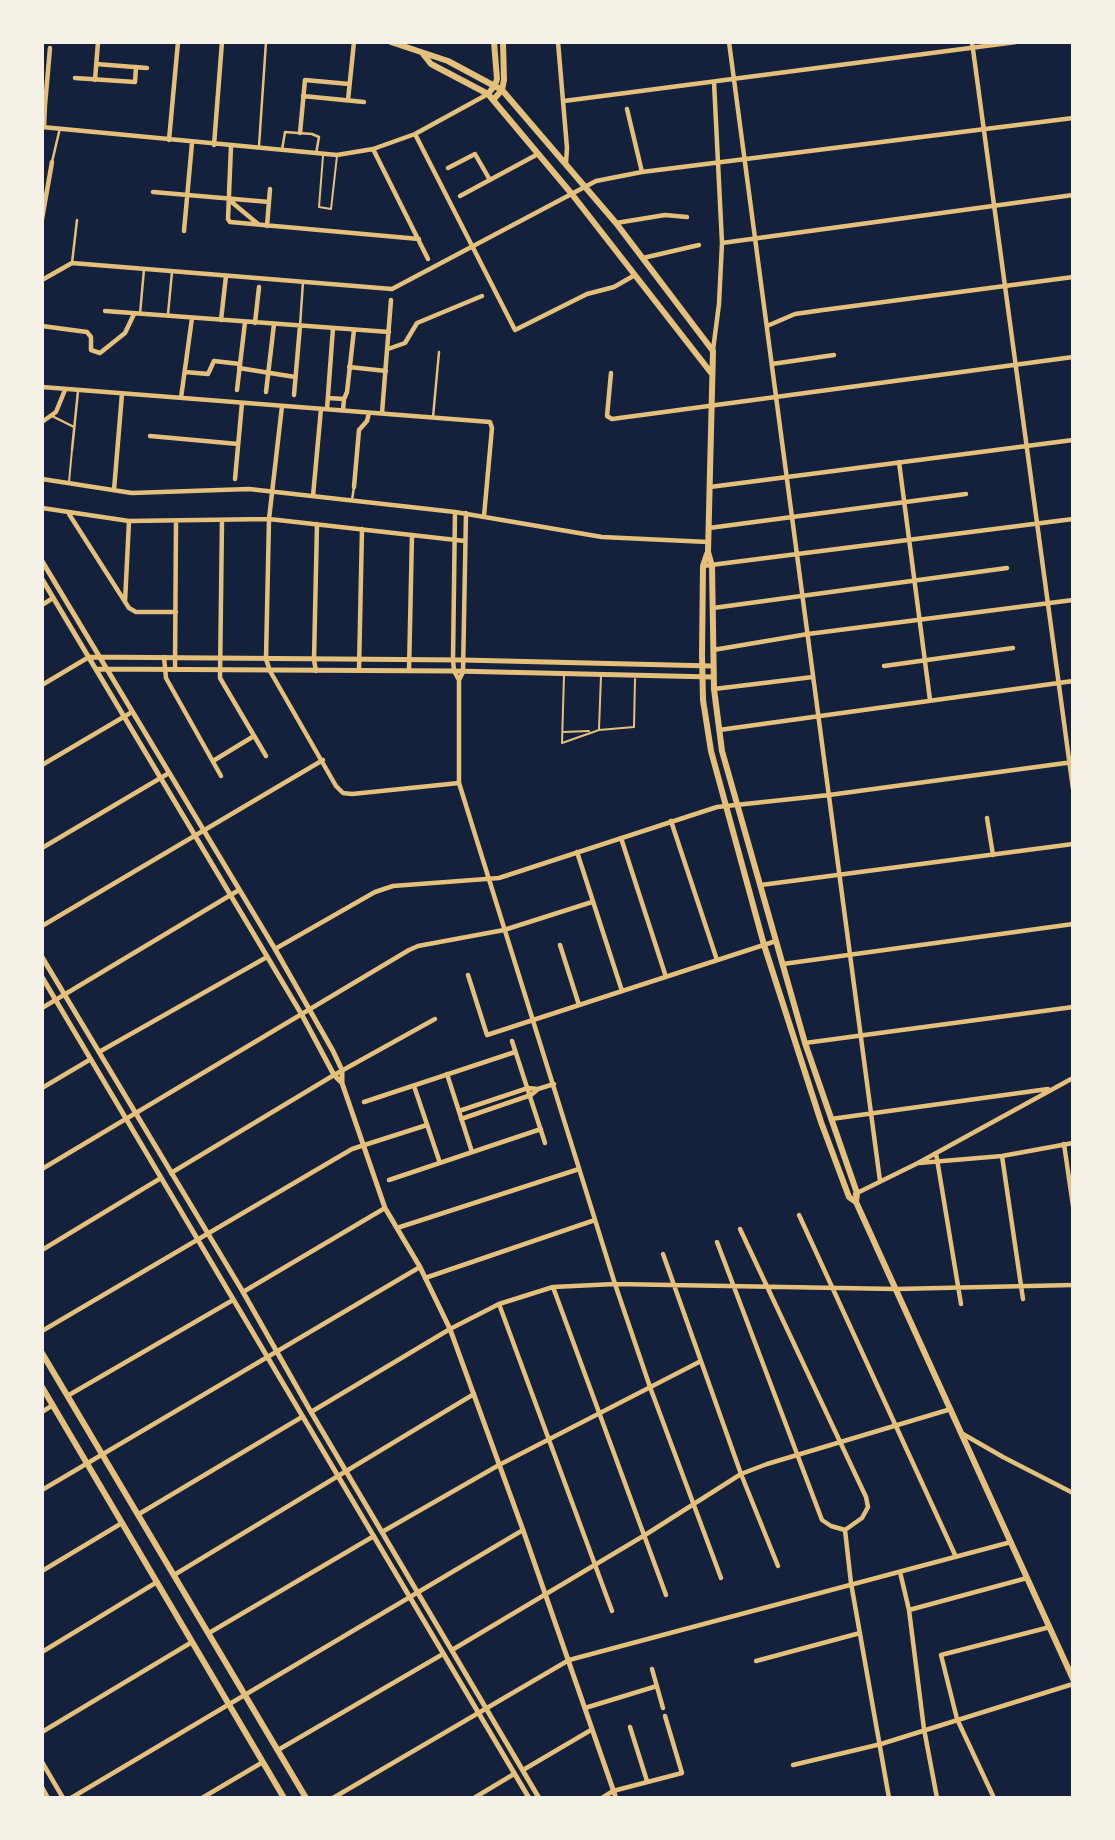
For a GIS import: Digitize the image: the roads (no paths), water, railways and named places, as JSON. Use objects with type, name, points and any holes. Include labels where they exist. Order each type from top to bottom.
[{"type":"main road","points":[[391,42],[448,61],[502,90],[616,223],[713,351],[708,552],[712,566],[713,677],[719,730],[782,964],[805,1043],[857,1193],[856,1202]]},
{"type":"main road","points":[[488,94],[495,85],[497,75],[494,42]]},
{"type":"main road","points":[[493,100],[502,90],[505,73],[503,42]]},
{"type":"main road","points":[[423,54],[431,64],[488,94],[571,193],[712,374]]},
{"type":"main road","points":[[708,552],[703,566],[702,677],[711,751],[764,944],[821,1122],[849,1197],[856,1202],[1071,1670],[1073,1681]]},
{"type":"main road","points":[[42,1353],[306,1798]]},
{"type":"main road","points":[[42,1387],[284,1798]]},
{"type":"street","points":[[95,80],[97,42]]},
{"type":"street","points":[[169,140],[178,42]]},
{"type":"street","points":[[215,145],[222,42]]},
{"type":"street","points":[[259,149],[266,42]]},
{"type":"street","points":[[348,100],[354,42]]},
{"type":"street","points":[[558,42],[568,148],[566,163]]},
{"type":"street","points":[[729,42],[880,1181]]},
{"type":"street","points":[[564,101],[972,45],[1016,42]]},
{"type":"street","points":[[972,45],[1073,789]]},
{"type":"street","points":[[50,48],[43,103],[43,127],[192,143],[337,155],[373,149],[415,134],[488,94]]},
{"type":"street","points":[[42,60],[49,61]]},
{"type":"street","points":[[96,64],[147,68]]},
{"type":"street","points":[[75,78],[135,82],[136,67]]},
{"type":"street","points":[[300,133],[305,80],[349,84]]},
{"type":"street","points":[[713,351],[722,243],[714,82]]},
{"type":"street","points":[[303,96],[364,102]]},
{"type":"street","points":[[480,100],[493,100]]},
{"type":"street","points":[[627,109],[642,172]]},
{"type":"street","points":[[42,280],[72,263],[392,289],[585,186],[642,172],[1073,118]]},
{"type":"street","points":[[42,219],[60,128]]},
{"type":"street","points":[[282,151],[284,133],[312,134],[318,137],[319,155]]},
{"type":"street","points":[[415,134],[514,330],[587,294],[610,288],[635,275]]},
{"type":"street","points":[[184,231],[192,143]]},
{"type":"street","points":[[231,146],[228,199],[230,222],[419,239]]},
{"type":"street","points":[[373,149],[428,259]]},
{"type":"street","points":[[448,168],[475,153],[490,180]]},
{"type":"street","points":[[460,196],[538,154]]},
{"type":"street","points":[[267,226],[270,189]]},
{"type":"street","points":[[153,192],[269,202]]},
{"type":"street","points":[[722,243],[1073,195]]},
{"type":"street","points":[[228,199],[258,225]]},
{"type":"street","points":[[616,223],[664,215],[687,217]]},
{"type":"street","points":[[72,263],[77,220]]},
{"type":"street","points":[[642,258],[698,245]]},
{"type":"street","points":[[42,326],[87,332],[91,337],[91,350],[100,353],[125,333],[137,314],[144,269]]},
{"type":"street","points":[[168,317],[172,272]]},
{"type":"street","points":[[221,320],[226,276]]},
{"type":"street","points":[[766,326],[795,314],[1073,277]]},
{"type":"street","points":[[255,323],[260,279]]},
{"type":"street","points":[[294,395],[303,282]]},
{"type":"street","points":[[388,349],[405,342],[416,323],[482,296]]},
{"type":"street","points":[[382,413],[391,300]]},
{"type":"street","points":[[105,311],[388,332]]},
{"type":"street","points":[[181,398],[192,318]]},
{"type":"street","points":[[237,390],[245,322]]},
{"type":"street","points":[[267,392],[274,324]]},
{"type":"street","points":[[313,496],[324,409],[328,398],[333,328]]},
{"type":"street","points":[[343,410],[354,330]]},
{"type":"street","points":[[433,417],[439,352]]},
{"type":"street","points":[[772,364],[834,355]]},
{"type":"street","points":[[611,373],[608,419],[1073,357]]},
{"type":"street","points":[[184,372],[208,374],[214,361],[295,377]]},
{"type":"street","points":[[349,367],[386,371]]},
{"type":"street","points":[[42,387],[490,422],[492,428],[484,516]]},
{"type":"street","points":[[42,422],[52,416],[65,390]]},
{"type":"street","points":[[72,450],[78,391]]},
{"type":"street","points":[[114,490],[122,394]]},
{"type":"street","points":[[328,398],[344,399]]},
{"type":"street","points":[[235,479],[243,403]]},
{"type":"street","points":[[282,406],[269,519],[266,659],[270,671],[336,786],[343,793],[458,783]]},
{"type":"street","points":[[352,500],[359,430],[367,421],[369,413]]},
{"type":"street","points":[[52,416],[74,427]]},
{"type":"street","points":[[150,436],[238,444]]},
{"type":"street","points":[[709,487],[1073,440]]},
{"type":"street","points":[[899,462],[930,701]]},
{"type":"street","points":[[42,479],[132,492],[249,489],[272,491],[466,513],[602,537],[708,542]]},
{"type":"street","points":[[708,528],[966,494]]},
{"type":"street","points":[[42,508],[129,521],[269,519],[465,541]]},
{"type":"street","points":[[455,512],[453,660],[454,671],[459,680]]},
{"type":"street","points":[[69,513],[129,608],[136,612],[176,612]]},
{"type":"street","points":[[466,513],[458,783],[615,1284],[721,1578]]},
{"type":"street","points":[[703,566],[1073,519]]},
{"type":"street","points":[[222,520],[219,670],[223,686],[265,756]]},
{"type":"street","points":[[125,602],[129,521]]},
{"type":"street","points":[[176,521],[176,670]]},
{"type":"street","points":[[316,671],[317,524]]},
{"type":"street","points":[[359,670],[362,529]]},
{"type":"street","points":[[410,671],[412,535]]},
{"type":"street","points":[[42,561],[311,1009],[342,1070],[342,1083],[385,1208],[420,1267],[450,1329],[616,1798]]},
{"type":"street","points":[[713,608],[1007,568]]},
{"type":"street","points":[[42,579],[302,1015],[334,1074],[342,1083]]},
{"type":"street","points":[[42,605],[53,598]]},
{"type":"street","points":[[713,650],[808,634],[1073,600]]},
{"type":"street","points":[[884,666],[1013,648]]},
{"type":"street","points":[[42,685],[89,657],[463,660],[713,666]]},
{"type":"street","points":[[164,657],[166,678],[221,776]]},
{"type":"street","points":[[530,662],[530,673]]},
{"type":"street","points":[[96,669],[463,671],[713,677]]},
{"type":"street","points":[[714,689],[813,677]]},
{"type":"street","points":[[719,730],[1073,681]]},
{"type":"street","points":[[42,765],[132,712]]},
{"type":"street","points":[[213,761],[254,736]]},
{"type":"street","points":[[42,926],[323,760]]},
{"type":"street","points":[[275,949],[375,892],[393,886],[487,880],[671,821],[727,806],[1071,763]]},
{"type":"street","points":[[42,848],[169,773]]},
{"type":"street","points":[[987,818],[993,855]]},
{"type":"street","points":[[671,821],[717,960]]},
{"type":"street","points":[[621,838],[666,976]]},
{"type":"street","points":[[761,884],[840,876],[1073,844]]},
{"type":"street","points":[[578,852],[622,991]]},
{"type":"street","points":[[42,1008],[239,890]]},
{"type":"street","points":[[42,1169],[418,946],[504,930],[592,902]]},
{"type":"street","points":[[782,964],[1073,923]]},
{"type":"street","points":[[468,975],[487,1035],[776,941]]},
{"type":"street","points":[[560,945],[579,1005]]},
{"type":"street","points":[[42,957],[243,1292],[540,1798]]},
{"type":"street","points":[[99,1052],[267,957]]},
{"type":"street","points":[[42,977],[528,1798]]},
{"type":"street","points":[[805,1043],[1073,1007]]},
{"type":"street","points":[[172,1173],[334,1074],[435,1019]]},
{"type":"street","points":[[512,1041],[545,1143]]},
{"type":"street","points":[[364,1102],[515,1052]]},
{"type":"street","points":[[42,1088],[91,1059]]},
{"type":"street","points":[[447,1074],[472,1152]]},
{"type":"street","points":[[849,1197],[918,1163],[1073,1077]]},
{"type":"street","points":[[459,1111],[528,1088],[538,1089],[554,1084]]},
{"type":"street","points":[[414,1086],[440,1163]]},
{"type":"street","points":[[461,1119],[531,1095],[538,1089]]},
{"type":"street","points":[[830,1119],[1052,1089]]},
{"type":"street","points":[[42,1331],[352,1149],[427,1125]]},
{"type":"street","points":[[389,1181],[541,1129]]},
{"type":"street","points":[[918,1163],[1002,1156],[1073,1143]]},
{"type":"street","points":[[1064,1144],[1073,1206]]},
{"type":"street","points":[[936,1153],[961,1304]]},
{"type":"street","points":[[1002,1156],[1023,1299]]},
{"type":"street","points":[[397,1228],[579,1169]]},
{"type":"street","points":[[42,1250],[161,1178]]},
{"type":"street","points":[[243,1292],[385,1208]]},
{"type":"street","points":[[799,1215],[956,1557]]},
{"type":"street","points":[[425,1278],[595,1220]]},
{"type":"street","points":[[740,1229],[866,1497],[868,1507],[862,1518],[845,1530]]},
{"type":"street","points":[[717,1242],[822,1520],[845,1530]]},
{"type":"street","points":[[663,1254],[741,1474],[778,1566]]},
{"type":"street","points":[[42,1490],[420,1267]]},
{"type":"street","points":[[311,1412],[450,1329],[499,1304],[553,1287],[615,1284],[896,1289],[1073,1285]]},
{"type":"street","points":[[553,1287],[666,1595]]},
{"type":"street","points":[[69,1395],[233,1300]]},
{"type":"street","points":[[499,1304],[612,1611]]},
{"type":"street","points":[[382,1532],[499,1465],[701,1361]]},
{"type":"street","points":[[174,1575],[474,1394]]},
{"type":"street","points":[[42,1412],[53,1405]]},
{"type":"street","points":[[453,1650],[741,1474],[951,1409]]},
{"type":"street","points":[[139,1514],[302,1416]]},
{"type":"street","points":[[962,1433],[1073,1493]]},
{"type":"street","points":[[42,1570],[122,1523]]},
{"type":"street","points":[[71,1798],[523,1530]]},
{"type":"street","points":[[845,1530],[851,1583],[889,1798]]},
{"type":"street","points":[[209,1633],[374,1536]]},
{"type":"street","points":[[333,1798],[569,1660],[1011,1542]]},
{"type":"street","points":[[900,1572],[909,1610],[937,1798]]},
{"type":"street","points":[[909,1610],[1027,1578]]},
{"type":"street","points":[[42,1652],[157,1582]]},
{"type":"street","points":[[995,1798],[957,1719],[940,1655],[1049,1627]]},
{"type":"street","points":[[756,1661],[860,1633]]},
{"type":"street","points":[[42,1732],[192,1642]]},
{"type":"street","points":[[278,1750],[443,1654]]},
{"type":"street","points":[[652,1669],[663,1709]]},
{"type":"street","points":[[793,1765],[881,1744],[1073,1681]]},
{"type":"street","points":[[585,1708],[657,1686]]},
{"type":"street","points":[[602,1798],[613,1791],[682,1773],[665,1716]]},
{"type":"street","points":[[630,1727],[647,1781]]},
{"type":"street","points":[[523,1770],[591,1730]]},
{"type":"street","points":[[42,1762],[63,1798]]},
{"type":"street","points":[[202,1798],[262,1762]]},
{"type":"street","points":[[474,1798],[514,1774]]},
{"type":"street","points":[[42,1787],[48,1798]]},
{"type":"lane","points":[[319,155],[319,208],[331,209],[337,155]]},
{"type":"lane","points":[[68,483],[72,450]]},
{"type":"lane","points":[[564,674],[562,743],[593,731]]},
{"type":"lane","points":[[599,730],[601,676]]},
{"type":"lane","points":[[562,732],[634,727],[635,676]]}]
